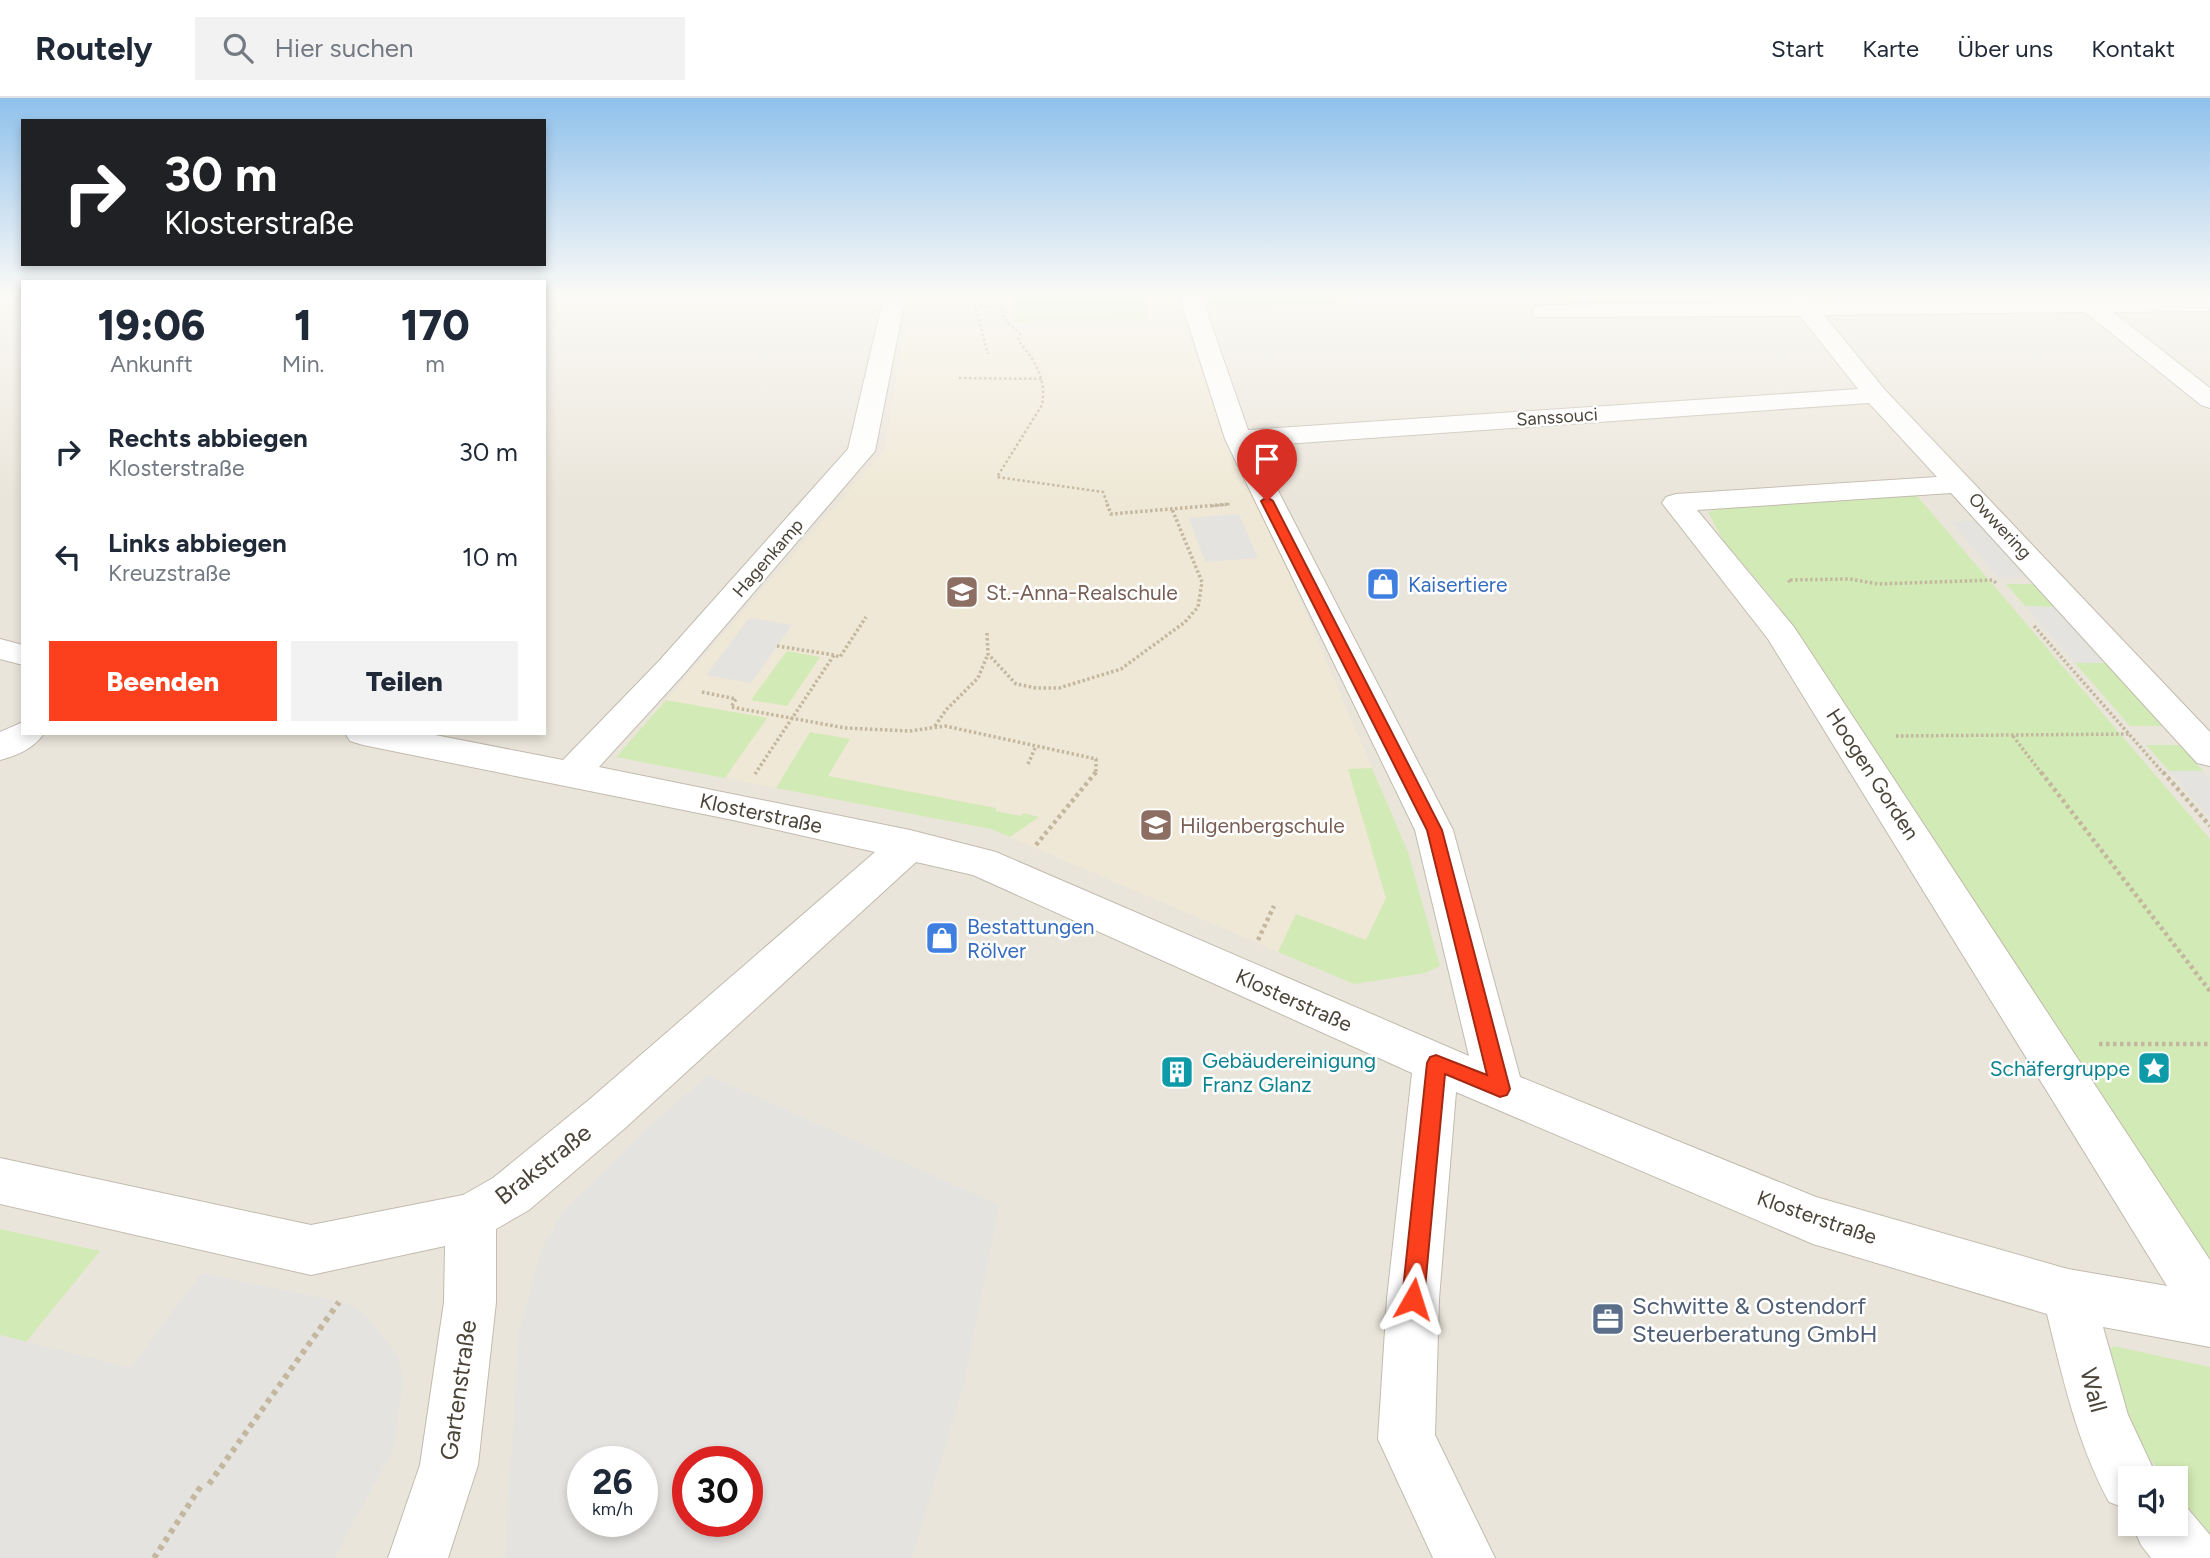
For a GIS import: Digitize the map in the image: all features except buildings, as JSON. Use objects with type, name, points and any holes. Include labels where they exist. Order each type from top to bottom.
[{"type":"street","name":"Hagenkamp","points":[[571,775],[671,668],[861,452],[880,363]]},
{"type":"street","points":[[1213,363],[1238,439],[1267,501],[1434,830],[1500,1089]]},
{"type":"street","name":"Owwering","points":[[1851,363],[1876,394],[2210,754]]},
{"type":"street","points":[[2163,363],[2210,400]]},
{"type":"street","name":"Sanssouci","points":[[1238,439],[1876,394]]},
{"type":"street","name":"Hoogen Gorden","points":[[1961,484],[1675,503],[1782,634],[2197,1286],[2210,1297]]},
{"type":"street","points":[[0,649],[21,654]]},
{"type":"street","points":[[0,748],[23,735]]},
{"type":"street","name":"Klosterstraße","points":[[373,735],[733,807],[982,862],[1436,1063],[1813,1220],[2068,1295],[2210,1320]]},
{"type":"street","name":"Brakstraße","points":[[0,1181],[311,1250],[471,1217],[511,1194],[607,1114],[910,844]]},
{"type":"street","points":[[1436,1063],[1413,1299],[1406,1439],[1465,1558]]},
{"type":"street","name":"Gartenstraße","points":[[418,1558],[449,1465],[470,1302],[471,1217]]},
{"type":"street","name":"Wall","points":[[2068,1295],[2105,1429],[2120,1466]]},
{"type":"street","points":[[2172,1536],[2190,1558]]},
{"type":"path","points":[[1033,363],[1044,379],[1042,405],[997,477],[1103,492],[1111,514],[1267,501]]},
{"type":"path","points":[[959,378],[1044,379]]},
{"type":"path","points":[[988,654],[1016,684],[1036,688],[1059,688],[1121,669],[1185,622],[1198,607],[1202,582],[1172,509]]},
{"type":"path","points":[[1796,591],[1788,580],[1850,579],[1878,583],[1993,580],[2003,590]]},
{"type":"path","points":[[777,646],[840,657],[866,617]]},
{"type":"path","points":[[2030,621],[2210,826]]},
{"type":"path","points":[[935,727],[946,710],[978,678],[988,654],[987,634]]},
{"type":"path","points":[[733,807],[834,656]]},
{"type":"path","points":[[701,692],[737,699],[731,707],[845,728],[896,732],[945,726],[1096,759],[1096,774],[1012,874]]},
{"type":"path","points":[[1894,731],[1897,737],[2130,734]]},
{"type":"path","points":[[2013,735],[2210,991]]},
{"type":"path","points":[[1028,764],[1035,746]]},
{"type":"path","points":[[2043,1044],[2210,1044]]},
{"type":"path","points":[[154,1558],[339,1302]]},
{"type":"shaded area","points":[[0,363],[21,363],[21,735],[546,735],[546,363],[2210,363],[2210,1558],[0,1558]]},
{"type":"shaded area","name":"St.-Anna-Realschule","points":[[898,363],[1198,363],[1408,852],[1440,966],[1425,973],[1354,984],[991,829],[616,757],[885,449]]},
{"type":"shaded area","points":[[1239,514],[1258,558],[1205,562],[1189,518]]},
{"type":"shaded area","points":[[1950,521],[1977,521],[2027,577],[1998,577]]},
{"type":"shaded area","points":[[2025,606],[2055,607],[2106,663],[2075,663]]},
{"type":"shaded area","points":[[749,618],[792,625],[751,683],[706,675]]},
{"type":"shaded area","points":[[2169,771],[2203,771],[2210,779],[2210,818]]},
{"type":"shaded area","points":[[708,1075],[999,1205],[965,1380],[912,1558],[505,1558],[519,1331],[542,1248],[564,1210],[652,1124]]},
{"type":"shaded area","points":[[201,1273],[346,1303],[365,1314],[398,1356],[403,1380],[394,1448],[334,1558],[0,1558],[0,1335],[130,1368]]},
{"type":"green space","points":[[1913,491],[2210,839],[2210,1259],[1778,605],[1723,540],[1708,512],[1739,503]]},
{"type":"green space","points":[[2006,584],[2035,584],[2055,607],[2025,606]]},
{"type":"green space","points":[[787,651],[820,657],[787,706],[751,700]]},
{"type":"green space","points":[[2075,663],[2106,663],[2163,726],[2130,726]]},
{"type":"green space","points":[[666,700],[767,718],[725,778],[616,757]]},
{"type":"green space","points":[[810,732],[850,739],[828,776],[996,808],[996,811],[1021,816],[1023,813],[1039,817],[1010,837],[991,829],[776,788]]},
{"type":"green space","points":[[2146,745],[2180,745],[2203,771],[2169,771]]},
{"type":"green space","points":[[1372,768],[1408,852],[1440,966],[1425,973],[1354,984],[1278,952],[1296,914],[1366,940],[1386,898],[1348,769]]},
{"type":"green space","points":[[0,1229],[100,1251],[26,1342],[0,1335]]},
{"type":"green space","points":[[2113,1346],[2210,1367],[2210,1534],[2188,1507],[2188,1466],[2156,1466],[2115,1415],[2102,1362]]},
{"type":"place","name":"Kaisertiere","points":[[1383,584]]},
{"type":"place","name":"St.-Anna-Realschule","points":[[962,592]]},
{"type":"place","name":"Hilgenbergschule","points":[[1156,825]]},
{"type":"place","name":"Bestattungen Rölver","points":[[942,938]]},
{"type":"place","name":"Schäfergruppe","points":[[2154,1068]]},
{"type":"place","name":"Gebäudereinigung Franz Glanz","points":[[1177,1072]]},
{"type":"place","name":"Schwitte & Ostendorf Steuerberatung GmbH","points":[[1608,1319]]},
{"type":"route","points":[[1267,501],[1434,830],[1500,1089],[1436,1063],[1413,1299]]}]
